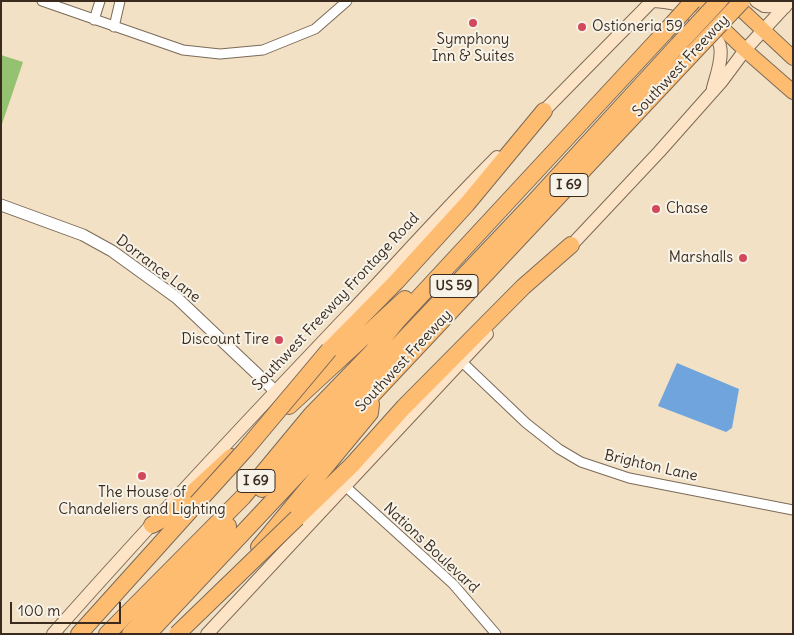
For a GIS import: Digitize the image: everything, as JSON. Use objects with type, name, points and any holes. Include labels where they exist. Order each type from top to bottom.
[{"type":"highway","name":"Southwest Freeway","points":[[107,634],[243,497],[312,415],[373,351],[398,320],[694,1]]},
{"type":"highway","name":"US 59","points":[[228,526],[534,202],[685,50],[720,1]]},
{"type":"highway","name":"Southwest Freeway","points":[[148,634],[373,394],[685,50],[742,1]]},
{"type":"highway","points":[[79,634],[245,450],[329,350],[396,282],[467,204],[544,111]]},
{"type":"highway","points":[[177,634],[352,465],[404,407],[523,288],[571,245]]},
{"type":"highway","points":[[152,525],[165,518],[406,298],[431,285]]},
{"type":"highway","points":[[188,634],[370,413],[373,394]]},
{"type":"highway","points":[[121,634],[223,528],[228,526]]},
{"type":"highway","points":[[130,634],[227,532],[228,526]]},
{"type":"main road","points":[[654,1],[669,2],[683,7],[720,44],[720,54],[712,91]]},
{"type":"main road","name":"Southwest Freeway Frontage Road","points":[[53,634],[439,216],[654,1]]},
{"type":"main road","points":[[694,1],[745,50],[793,92]]},
{"type":"main road","points":[[732,1],[793,58]]},
{"type":"main road","points":[[756,1],[764,6],[787,4]]},
{"type":"main road","points":[[206,634],[654,157],[745,50],[787,4]]},
{"type":"street","points":[[42,1],[183,50],[220,54],[263,50],[315,28],[347,1]]},
{"type":"street","points":[[94,20],[100,1]]},
{"type":"street","points":[[114,27],[120,1]]},
{"type":"street","name":"Dorrance Lane","points":[[1,205],[83,235],[112,251],[177,298],[276,391]]},
{"type":"street","name":"Brighton Lane","points":[[462,361],[526,423],[559,450],[581,462],[629,478],[793,510]]},
{"type":"street","name":"Nations Boulevard","points":[[345,486],[453,584],[496,634]]},
{"type":"green space","points":[[1,55],[23,62],[1,127]]},
{"type":"water","points":[[677,363],[739,389],[732,428],[726,432],[658,406]]},
{"type":"place","name":"Symphony Inn & Suites","points":[[473,23]]},
{"type":"place","name":"Ostioneria 59","points":[[582,27]]},
{"type":"place","name":"Chase","points":[[656,209]]},
{"type":"place","name":"Marshalls","points":[[743,258]]},
{"type":"place","name":"Discount Tire","points":[[279,340]]},
{"type":"place","name":"The House of Chandeliers and Lighting","points":[[142,476]]}]
